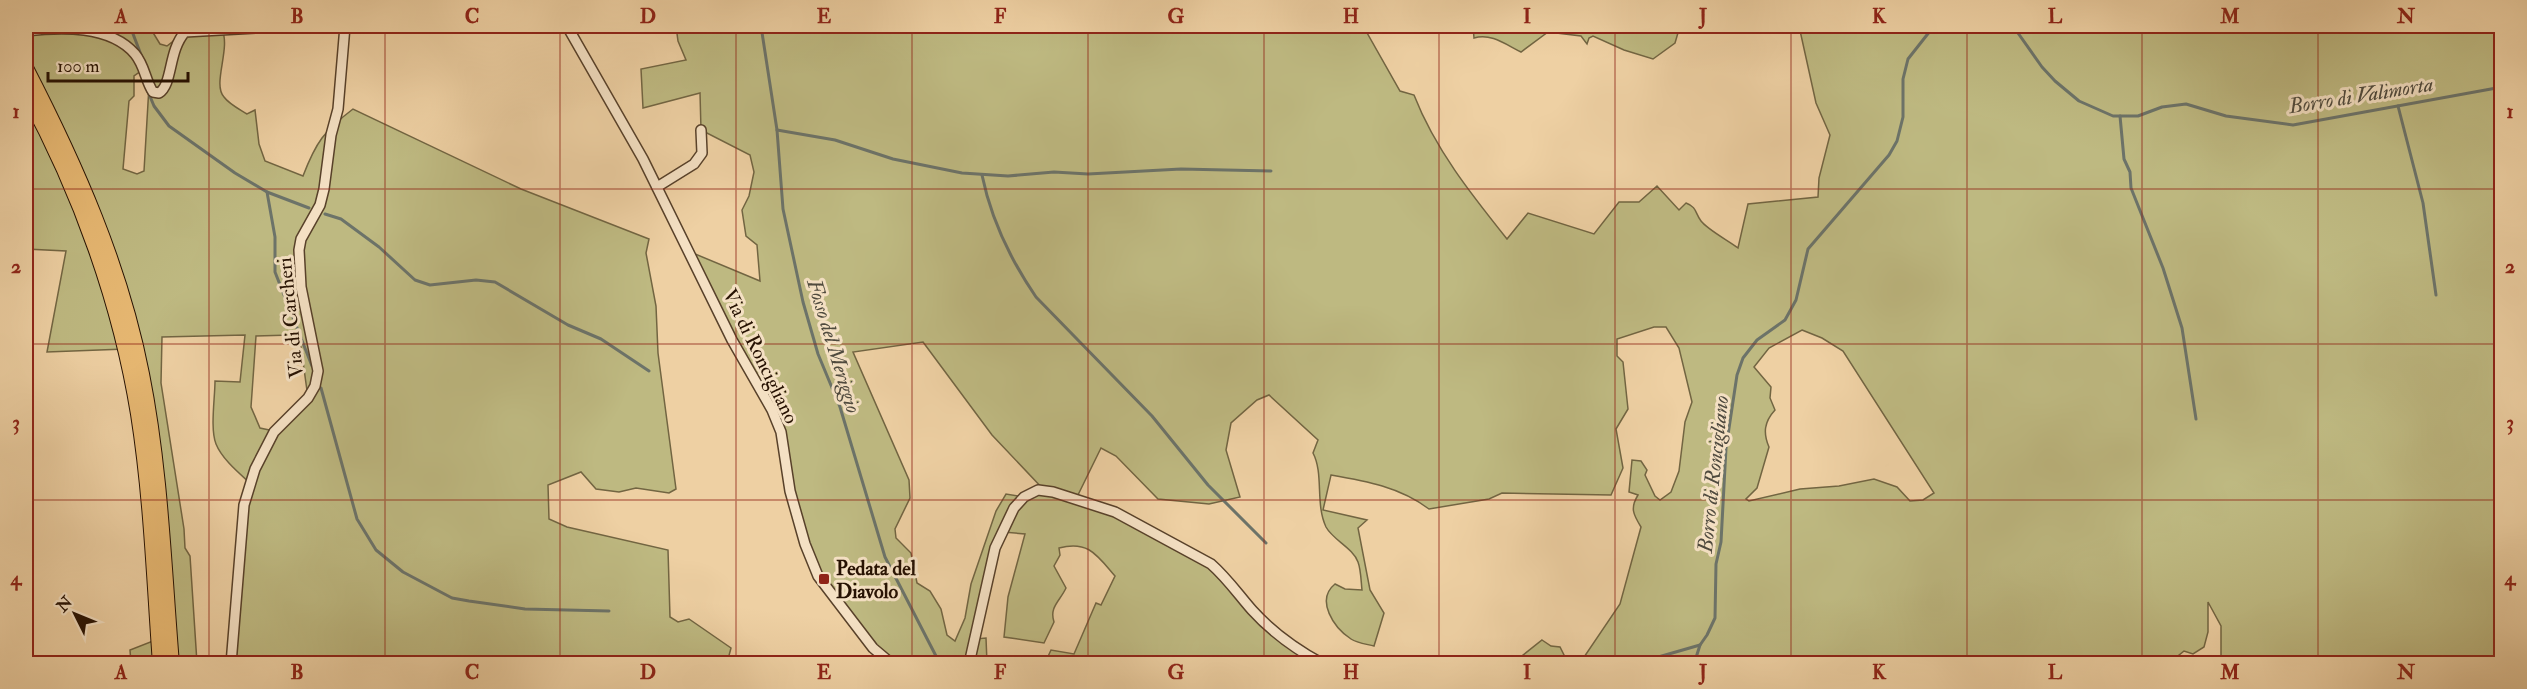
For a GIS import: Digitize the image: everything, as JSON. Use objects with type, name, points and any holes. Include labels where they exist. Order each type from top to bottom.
[{"type":"highway","points":[[26,68],[63,140],[99,225],[132,332],[142,373],[156,460],[172,663]]},
{"type":"highway","points":[[26,93],[90,235],[125,350],[144,457],[160,663]]},
{"type":"street","points":[[26,31],[48,29],[78,31],[103,34],[118,40],[135,53],[145,69],[149,86],[153,92],[159,93],[166,86],[172,55],[178,40],[185,32],[290,26]]},
{"type":"street","name":"Via di Carcheri","points":[[231,663],[244,505],[255,469],[274,432],[308,398],[315,387],[318,371],[301,287],[299,250],[301,239],[320,205],[324,189],[331,135],[338,109],[345,26]]},
{"type":"street","name":"Via di Roncigliano","points":[[567,26],[657,187],[732,340],[772,410],[781,432],[790,491],[810,560],[818,576],[873,648],[892,663]]},
{"type":"street","points":[[657,187],[694,164],[702,153],[701,129]]},
{"type":"street","points":[[969,663],[995,548],[1014,508],[1024,497],[1038,490],[1053,492],[1115,512],[1211,564],[1224,575],[1252,610],[1305,654],[1323,663]]},
{"type":"shaded area","points":[[111,26],[149,26],[160,44],[167,46],[185,32],[222,29],[224,46],[220,84],[224,97],[247,114],[255,110],[259,144],[265,161],[303,176],[322,138],[353,109],[521,189],[649,239],[646,253],[656,306],[658,353],[676,489],[669,493],[636,488],[619,492],[596,489],[581,472],[548,485],[549,519],[567,527],[668,550],[670,617],[678,622],[689,619],[731,648],[727,663],[231,663],[251,484],[231,466],[219,450],[214,438],[213,413],[215,381],[240,382],[245,335],[162,337],[161,383],[185,548],[190,556],[197,663],[172,663],[149,412],[26,68],[26,31],[48,29],[118,39]],"holes":[[[144,69],[149,86],[144,171],[137,174],[123,169],[129,101],[134,96],[134,76]],[[291,335],[301,347],[308,398],[274,431],[260,428],[251,407],[256,336]]]},
{"type":"shaded area","points":[[676,26],[1369,26],[1366,31],[1400,91],[1414,95],[1443,152],[1467,188],[1507,239],[1528,213],[1594,234],[1619,202],[1639,202],[1657,186],[1679,210],[1686,203],[1690,205],[1704,224],[1738,248],[1748,204],[1818,197],[1819,178],[1830,135],[1816,103],[1799,26],[2501,26],[2501,663],[2221,663],[2221,626],[2208,602],[2208,632],[2204,647],[2193,654],[2184,651],[2178,656],[2177,663],[1580,663],[1620,604],[1641,527],[1634,511],[1638,495],[1629,492],[1632,460],[1641,461],[1647,470],[1645,475],[1655,496],[1660,500],[1671,492],[1679,471],[1685,422],[1692,402],[1679,348],[1666,327],[1654,327],[1617,339],[1617,356],[1623,362],[1628,409],[1616,429],[1623,468],[1611,495],[1502,493],[1489,499],[1429,509],[1394,490],[1331,475],[1323,510],[1367,520],[1358,528],[1370,590],[1384,613],[1374,646],[1351,639],[1333,621],[1329,613],[1327,598],[1335,584],[1345,589],[1362,590],[1359,565],[1352,552],[1329,532],[1323,518],[1318,470],[1313,453],[1318,440],[1269,395],[1257,400],[1231,423],[1226,450],[1240,497],[1209,504],[1158,499],[1116,456],[1101,448],[1076,499],[1115,512],[1211,564],[1252,610],[1323,663],[1045,663],[1051,650],[1074,654],[1096,603],[1101,605],[1115,576],[1097,556],[1085,548],[1069,546],[1059,548],[1060,555],[1054,566],[1066,588],[1054,608],[1054,622],[1044,643],[1004,637],[1008,597],[1025,534],[1003,532],[975,639],[986,638],[987,663],[892,663],[885,659],[810,560],[781,432],[688,251],[760,281],[757,245],[746,236],[742,210],[749,196],[754,172],[750,155],[701,130],[700,93],[643,108],[641,69],[686,60],[678,41]],"holes":[[[1802,330],[1822,338],[1843,351],[1934,493],[1923,500],[1910,501],[1897,487],[1874,479],[1839,486],[1800,489],[1749,501],[1746,499],[1757,488],[1769,447],[1766,428],[1775,410],[1770,398],[1771,387],[1754,367],[1769,348]],[[923,342],[992,435],[1044,490],[1024,497],[1006,494],[996,511],[971,584],[965,618],[955,641],[947,635],[941,609],[930,591],[917,583],[911,553],[896,538],[895,529],[910,498],[909,480],[853,352]]]},
{"type":"shaded area","points":[[1473,26],[1680,26],[1675,43],[1653,59],[1624,50],[1593,36],[1589,38],[1587,44],[1581,36],[1548,32],[1521,52],[1492,38],[1474,38]]},
{"type":"shaded area","points":[[26,93],[54,150],[125,349],[47,352],[66,251],[26,249]]},
{"type":"shaded area","points":[[158,639],[160,663],[131,663],[130,650]]},
{"type":"shaded area","points":[[1542,640],[1551,646],[1560,647],[1568,663],[1513,663]]},
{"type":"waterway","points":[[130,26],[143,60]]},
{"type":"waterway","name":"Fosso del Meriggio","points":[[761,26],[777,130],[783,209],[803,302],[818,354],[840,407],[885,557],[937,658]]},
{"type":"waterway","name":"Borro di Roncigliano","points":[[1694,664],[1700,645],[1715,618],[1716,564],[1721,542],[1726,448],[1737,375],[1743,358],[1757,340],[1785,320],[1796,300],[1808,249],[1889,155],[1897,141],[1903,117],[1903,79],[1908,59],[1934,26]]},
{"type":"waterway","name":"Borro di Valimorta","points":[[2013,26],[2042,67],[2055,81],[2079,101],[2113,116],[2138,116],[2162,107],[2186,104],[2226,116],[2293,125],[2502,87]]},
{"type":"waterway","points":[[144,82],[154,106],[169,126],[235,173],[267,192],[309,208]]},
{"type":"waterway","points":[[2398,106],[2423,203],[2436,295]]},
{"type":"waterway","points":[[2120,116],[2124,159],[2130,172],[2131,188],[2163,268],[2182,328],[2196,419]]},
{"type":"waterway","points":[[777,130],[835,140],[893,159],[962,173],[1008,176],[1054,172],[1088,174],[1181,169],[1271,171]]},
{"type":"waterway","points":[[982,175],[1003,238],[1036,297],[1152,416],[1208,485],[1266,543]]},
{"type":"waterway","points":[[267,192],[275,237],[275,272],[312,366]]},
{"type":"waterway","points":[[325,214],[341,219],[379,247],[415,280],[430,285],[476,280],[495,282],[568,325],[601,339],[649,371]]},
{"type":"waterway","points":[[321,388],[357,519],[376,550],[403,572],[452,598],[525,609],[609,611]]},
{"type":"waterway","points":[[1634,664],[1700,645]]},
{"type":"place","name":"Pedata del Diavolo","points":[[824,579]]}]
